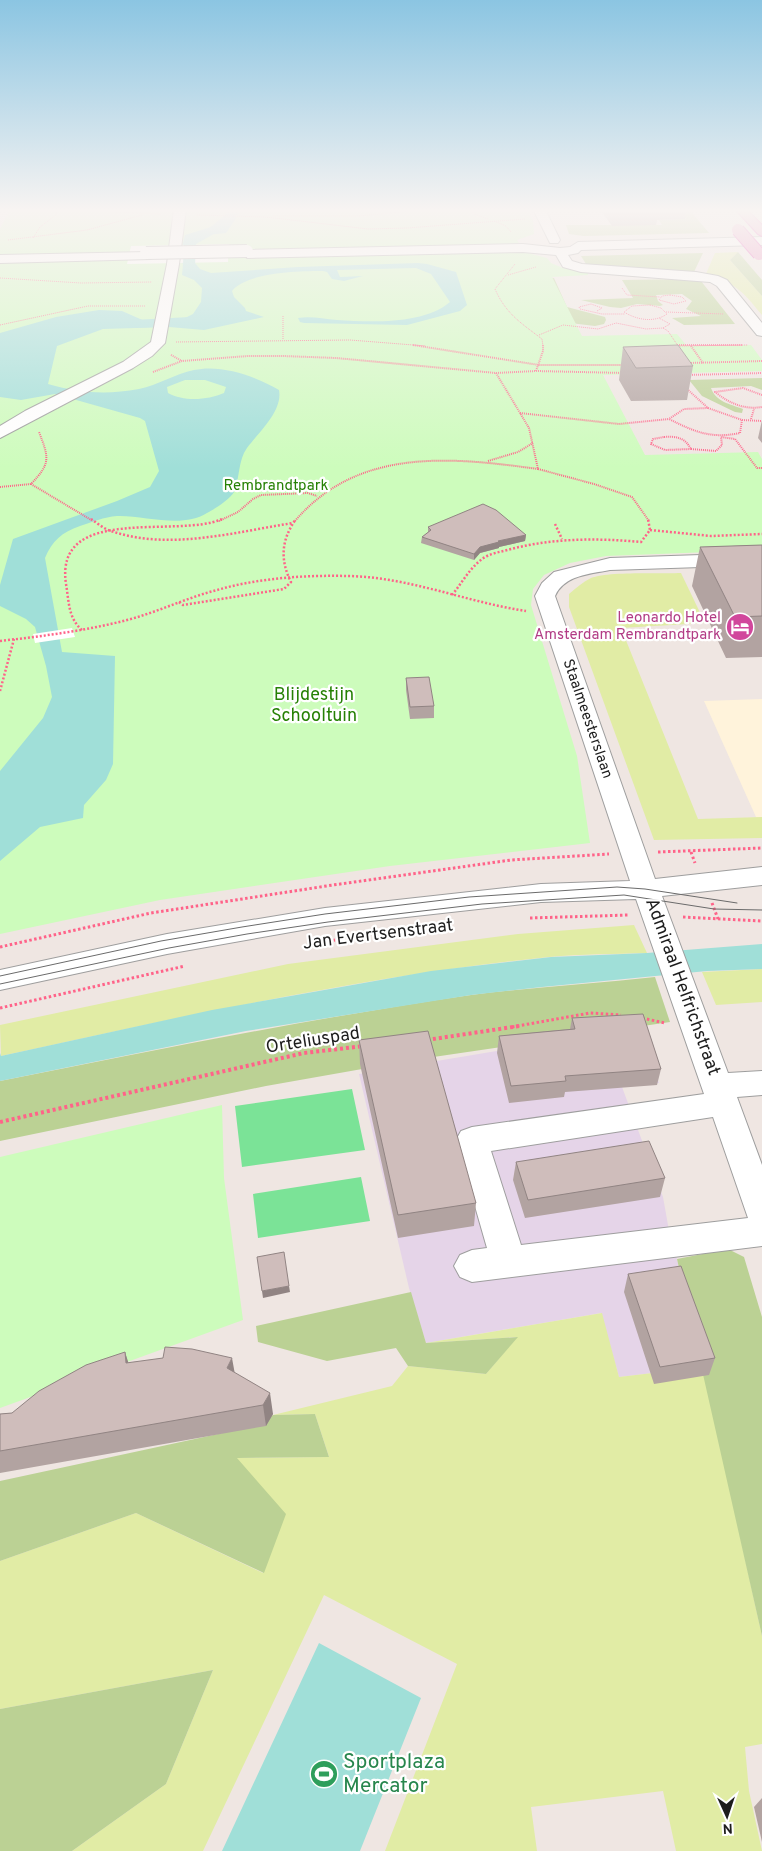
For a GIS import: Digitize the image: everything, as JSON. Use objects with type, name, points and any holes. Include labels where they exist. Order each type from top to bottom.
[{"type":"street","points":[[0,433],[31,414],[128,365],[147,353],[160,325],[167,295]]},
{"type":"street","points":[[732,295],[762,332]]},
{"type":"street","name":"Staalmeesterslaan","points":[[639,871],[545,596],[549,587],[561,576],[610,564],[762,560]]},
{"type":"street","name":"Jan Evertsenstraat","points":[[0,980],[167,944],[325,917],[541,893],[598,892],[639,871],[762,874]]},
{"type":"street","name":"Admiraal Helfrichstraat","points":[[639,871],[762,1212]]},
{"type":"street","name":"Admiraal Helfrichstraat","points":[[721,1094],[762,1083]]},
{"type":"street","points":[[508,1262],[472,1140],[633,1118],[721,1094]]},
{"type":"street","points":[[472,1266],[762,1231]]},
{"type":"path","points":[[498,295],[511,316],[538,335],[543,343],[536,371]]},
{"type":"path","points":[[633,295],[660,297],[671,295]]},
{"type":"path","points":[[660,297],[662,302],[669,304],[682,303],[686,300],[675,295]]},
{"type":"path","points":[[597,312],[602,308],[596,305],[583,304],[579,307],[583,311],[616,316],[626,314],[641,319],[659,318],[665,315],[669,304]]},
{"type":"path","points":[[626,314],[624,312],[625,309],[637,305],[650,306],[665,311],[718,314]]},
{"type":"path","points":[[0,325],[88,306],[160,325],[283,340],[350,340],[424,346],[539,365],[626,365]]},
{"type":"path","points":[[283,316],[283,340]]},
{"type":"path","points":[[616,316],[614,318],[616,324]]},
{"type":"path","points":[[538,335],[563,325],[598,329],[616,324],[634,328],[662,328],[670,324],[659,318]]},
{"type":"path","points":[[662,328],[668,331],[678,346],[753,344]]},
{"type":"path","points":[[691,346],[703,363]]},
{"type":"path","points":[[182,361],[248,356],[298,356],[496,373],[536,371],[628,373]]},
{"type":"path","points":[[682,364],[762,362]]},
{"type":"path","points":[[496,373],[529,428],[534,443],[538,469]]},
{"type":"path","points":[[684,375],[762,373]]},
{"type":"path","points":[[685,386],[708,408]]},
{"type":"path","points":[[762,395],[743,388],[714,392],[724,400],[754,409],[762,407]]},
{"type":"path","points":[[519,413],[618,424],[669,419],[684,409],[708,408],[742,420],[762,421]]},
{"type":"path","points":[[752,419],[754,409]]},
{"type":"path","points":[[31,414],[48,457],[48,463],[31,484]]},
{"type":"path","points":[[669,419],[690,430],[735,439],[758,468],[762,468]]},
{"type":"path","points":[[721,437],[740,432],[742,420]]},
{"type":"path","points":[[685,433],[690,430]]},
{"type":"path","points":[[691,449],[688,442],[680,436],[653,439],[651,444],[656,449],[664,450],[691,449],[716,452],[722,445],[721,437]]},
{"type":"path","points":[[485,462],[518,452],[534,443]]},
{"type":"path","points":[[178,602],[183,606],[284,588],[291,582],[283,565],[282,553],[285,539],[293,522],[318,496],[345,480],[384,466],[429,460],[485,462],[538,469],[594,484],[632,497],[650,522],[650,530],[641,542],[562,539],[523,546],[483,558],[452,595]]},
{"type":"path","points":[[0,487],[31,484],[42,488],[110,531],[150,539],[186,540],[293,522]]},
{"type":"path","points":[[82,630],[74,623],[70,611],[65,578],[67,561],[74,546],[83,540],[128,527],[187,526],[218,520],[232,516],[261,495],[308,493],[318,496]]},
{"type":"path","points":[[554,524],[562,539]]},
{"type":"path","points":[[650,530],[711,536],[762,534]]},
{"type":"path","points":[[0,641],[74,632],[145,615],[178,602],[228,587],[289,579],[350,576],[373,577],[393,580],[512,610],[549,611]]},
{"type":"path","points":[[0,691],[4,668],[14,640]]},
{"type":"path","points":[[0,947],[151,913],[333,884],[511,860],[639,871],[762,848]]},
{"type":"path","points":[[524,918],[658,923],[762,921]]},
{"type":"path","name":"Jan Evertsenstraat","points":[[311,944],[340,939]]},
{"type":"path","points":[[0,1008],[187,965]]},
{"type":"path","points":[[418,1041],[456,1037],[590,1013],[623,1016]]},
{"type":"path","points":[[640,1018],[666,1023],[692,1017]]},
{"type":"path","name":"Orteliuspad","points":[[0,1122],[304,1053],[371,1046]]},
{"type":"shaded area","points":[[762,699],[762,817],[756,817],[704,701]]},
{"type":"shaded area","points":[[640,1031],[659,1083],[622,1087],[663,1197],[671,1242],[677,1259],[703,1367],[619,1377],[601,1313],[426,1343],[409,1288],[359,1074],[574,1038]]},
{"type":"green space","name":"Rembrandtpark","points":[[0,295],[561,295],[582,336],[677,334],[687,346],[751,345],[762,360],[762,371],[603,375],[645,455],[758,452],[762,459],[762,550],[606,556],[570,563],[544,575],[533,589],[531,605],[577,756],[590,843],[390,866],[160,900],[0,934]]},
{"type":"green space","points":[[543,295],[562,295],[567,307],[605,317],[606,320],[604,324],[595,326],[570,323]]},
{"type":"green space","points":[[631,295],[656,295],[658,301],[663,305],[637,304],[621,308],[581,300],[633,298]]},
{"type":"green space","points":[[684,295],[712,295],[735,324],[684,325],[672,318],[701,316],[686,309],[692,301]]},
{"type":"green space","points":[[745,295],[762,296],[762,315]]},
{"type":"green space","points":[[762,378],[762,390],[751,386],[711,388],[713,393],[720,399],[743,409],[742,413],[735,412],[702,396],[689,380]]},
{"type":"green space","points":[[681,573],[705,623],[621,628],[698,819],[762,817],[762,838],[654,840],[569,607],[569,594],[591,578],[609,574]]},
{"type":"green space","points":[[634,925],[647,953],[549,957],[480,965],[342,986],[1,1056],[0,1025],[288,964],[518,934]]},
{"type":"green space","points":[[762,969],[762,1002],[716,1005],[702,972]]},
{"type":"green space","points":[[655,977],[670,1022],[413,1060],[266,1086],[0,1141],[0,1081],[235,1035],[412,1004],[494,992]]},
{"type":"green space","points":[[352,1089],[365,1150],[242,1167],[235,1106]]},
{"type":"green space","points":[[222,1105],[224,1178],[243,1320],[0,1408],[0,1157]]},
{"type":"green space","points":[[361,1177],[370,1221],[258,1238],[253,1194]]},
{"type":"green space","points":[[728,1249],[744,1257],[762,1317],[762,1636],[677,1259]]},
{"type":"green space","points":[[411,1292],[426,1343],[518,1337],[486,1374],[408,1366],[396,1348],[327,1361],[258,1342],[256,1326]]},
{"type":"green space","points":[[602,1313],[619,1377],[703,1367],[762,1636],[762,1744],[745,1747],[749,1791],[762,1851],[676,1851],[663,1791],[531,1807],[537,1851],[385,1851],[457,1664],[324,1595],[203,1851],[72,1851],[166,1784],[213,1670],[0,1709],[0,1561],[136,1513],[263,1573],[237,1458],[329,1457],[315,1414],[273,1415],[392,1386],[408,1366],[486,1374],[517,1337],[426,1343]]},
{"type":"green space","points":[[315,1414],[329,1457],[237,1458],[286,1514],[264,1573],[136,1513],[0,1561],[0,1481],[255,1426],[273,1415]]},
{"type":"green space","points":[[213,1670],[166,1784],[72,1851],[0,1851],[0,1709]]},
{"type":"water","points":[[201,295],[233,295],[246,311],[264,317],[204,330],[169,327],[103,329],[57,346],[48,384],[60,387],[93,392],[127,391],[146,387],[194,370],[215,369],[238,372],[259,380],[279,390],[279,398],[269,421],[244,453],[234,492],[218,506],[197,518],[186,520],[175,521],[128,516],[107,517],[68,531],[58,538],[51,547],[45,558],[62,652],[115,656],[113,764],[106,780],[84,805],[83,818],[40,827],[0,861],[0,771],[43,718],[52,697],[35,627],[26,619],[0,606],[0,585],[13,539],[150,487],[159,471],[145,421],[140,418],[55,394],[21,400],[0,397],[0,333],[56,317],[99,310],[122,311],[147,322],[177,322],[193,314],[201,302]],"holes":[[[185,380],[205,380],[226,387],[224,393],[196,399],[174,396],[168,393],[167,387]]]},
{"type":"water","points":[[446,295],[464,295],[467,305],[460,311],[407,325],[304,323],[300,322],[298,318],[313,317],[365,321],[396,320],[426,315],[450,302]]},
{"type":"water","points":[[762,944],[762,969],[707,971],[471,995],[246,1031],[0,1081],[0,1053],[1,1056],[212,1010],[431,971],[551,957],[647,953]]},
{"type":"water","name":"Sportplaza Mercator","points":[[319,1643],[421,1698],[360,1851],[222,1851]]},
{"type":"pier","points":[[72,628],[75,637],[35,643],[33,634]]},
{"type":"building","points":[[678,345],[693,366],[636,368],[623,347]]},
{"type":"building","points":[[483,504],[496,510],[526,535],[480,547],[474,554],[422,537],[431,530],[428,527]]},
{"type":"building","points":[[762,545],[762,616],[735,617],[700,547]]},
{"type":"building","points":[[429,677],[434,706],[410,707],[406,678]]},
{"type":"building","points":[[643,1014],[661,1069],[565,1076],[566,1081],[511,1086],[499,1036],[575,1029],[572,1018]]},
{"type":"building","points":[[428,1031],[476,1203],[398,1215],[359,1040]]},
{"type":"building","points":[[649,1141],[665,1178],[528,1200],[516,1162]]},
{"type":"building","points":[[284,1252],[289,1286],[262,1291],[257,1257]]},
{"type":"building","points":[[681,1266],[715,1358],[660,1367],[628,1274]]},
{"type":"building","points":[[165,1347],[192,1349],[232,1358],[227,1368],[270,1393],[263,1405],[0,1451],[0,1414],[12,1413],[39,1391],[86,1365],[125,1352],[126,1363],[163,1358]]},
{"type":"waterway","points":[[133,324],[193,321],[212,311]]},
{"type":"tram line","points":[[0,976],[161,941],[242,927],[325,914],[469,897],[617,887],[645,889],[737,903]]},
{"type":"tram line","points":[[0,984],[169,948],[247,934],[328,922],[482,904],[624,895],[714,909],[762,910]]},
{"type":"place","name":"Leonardo Hotel Amsterdam Rembrandtpark","points":[[740,627]]},
{"type":"place","name":"Sportplaza Mercator","points":[[324,1774]]},
{"type":"park label","name":"Blijdestijn Schooltuin","points":[[314,705]]}]
